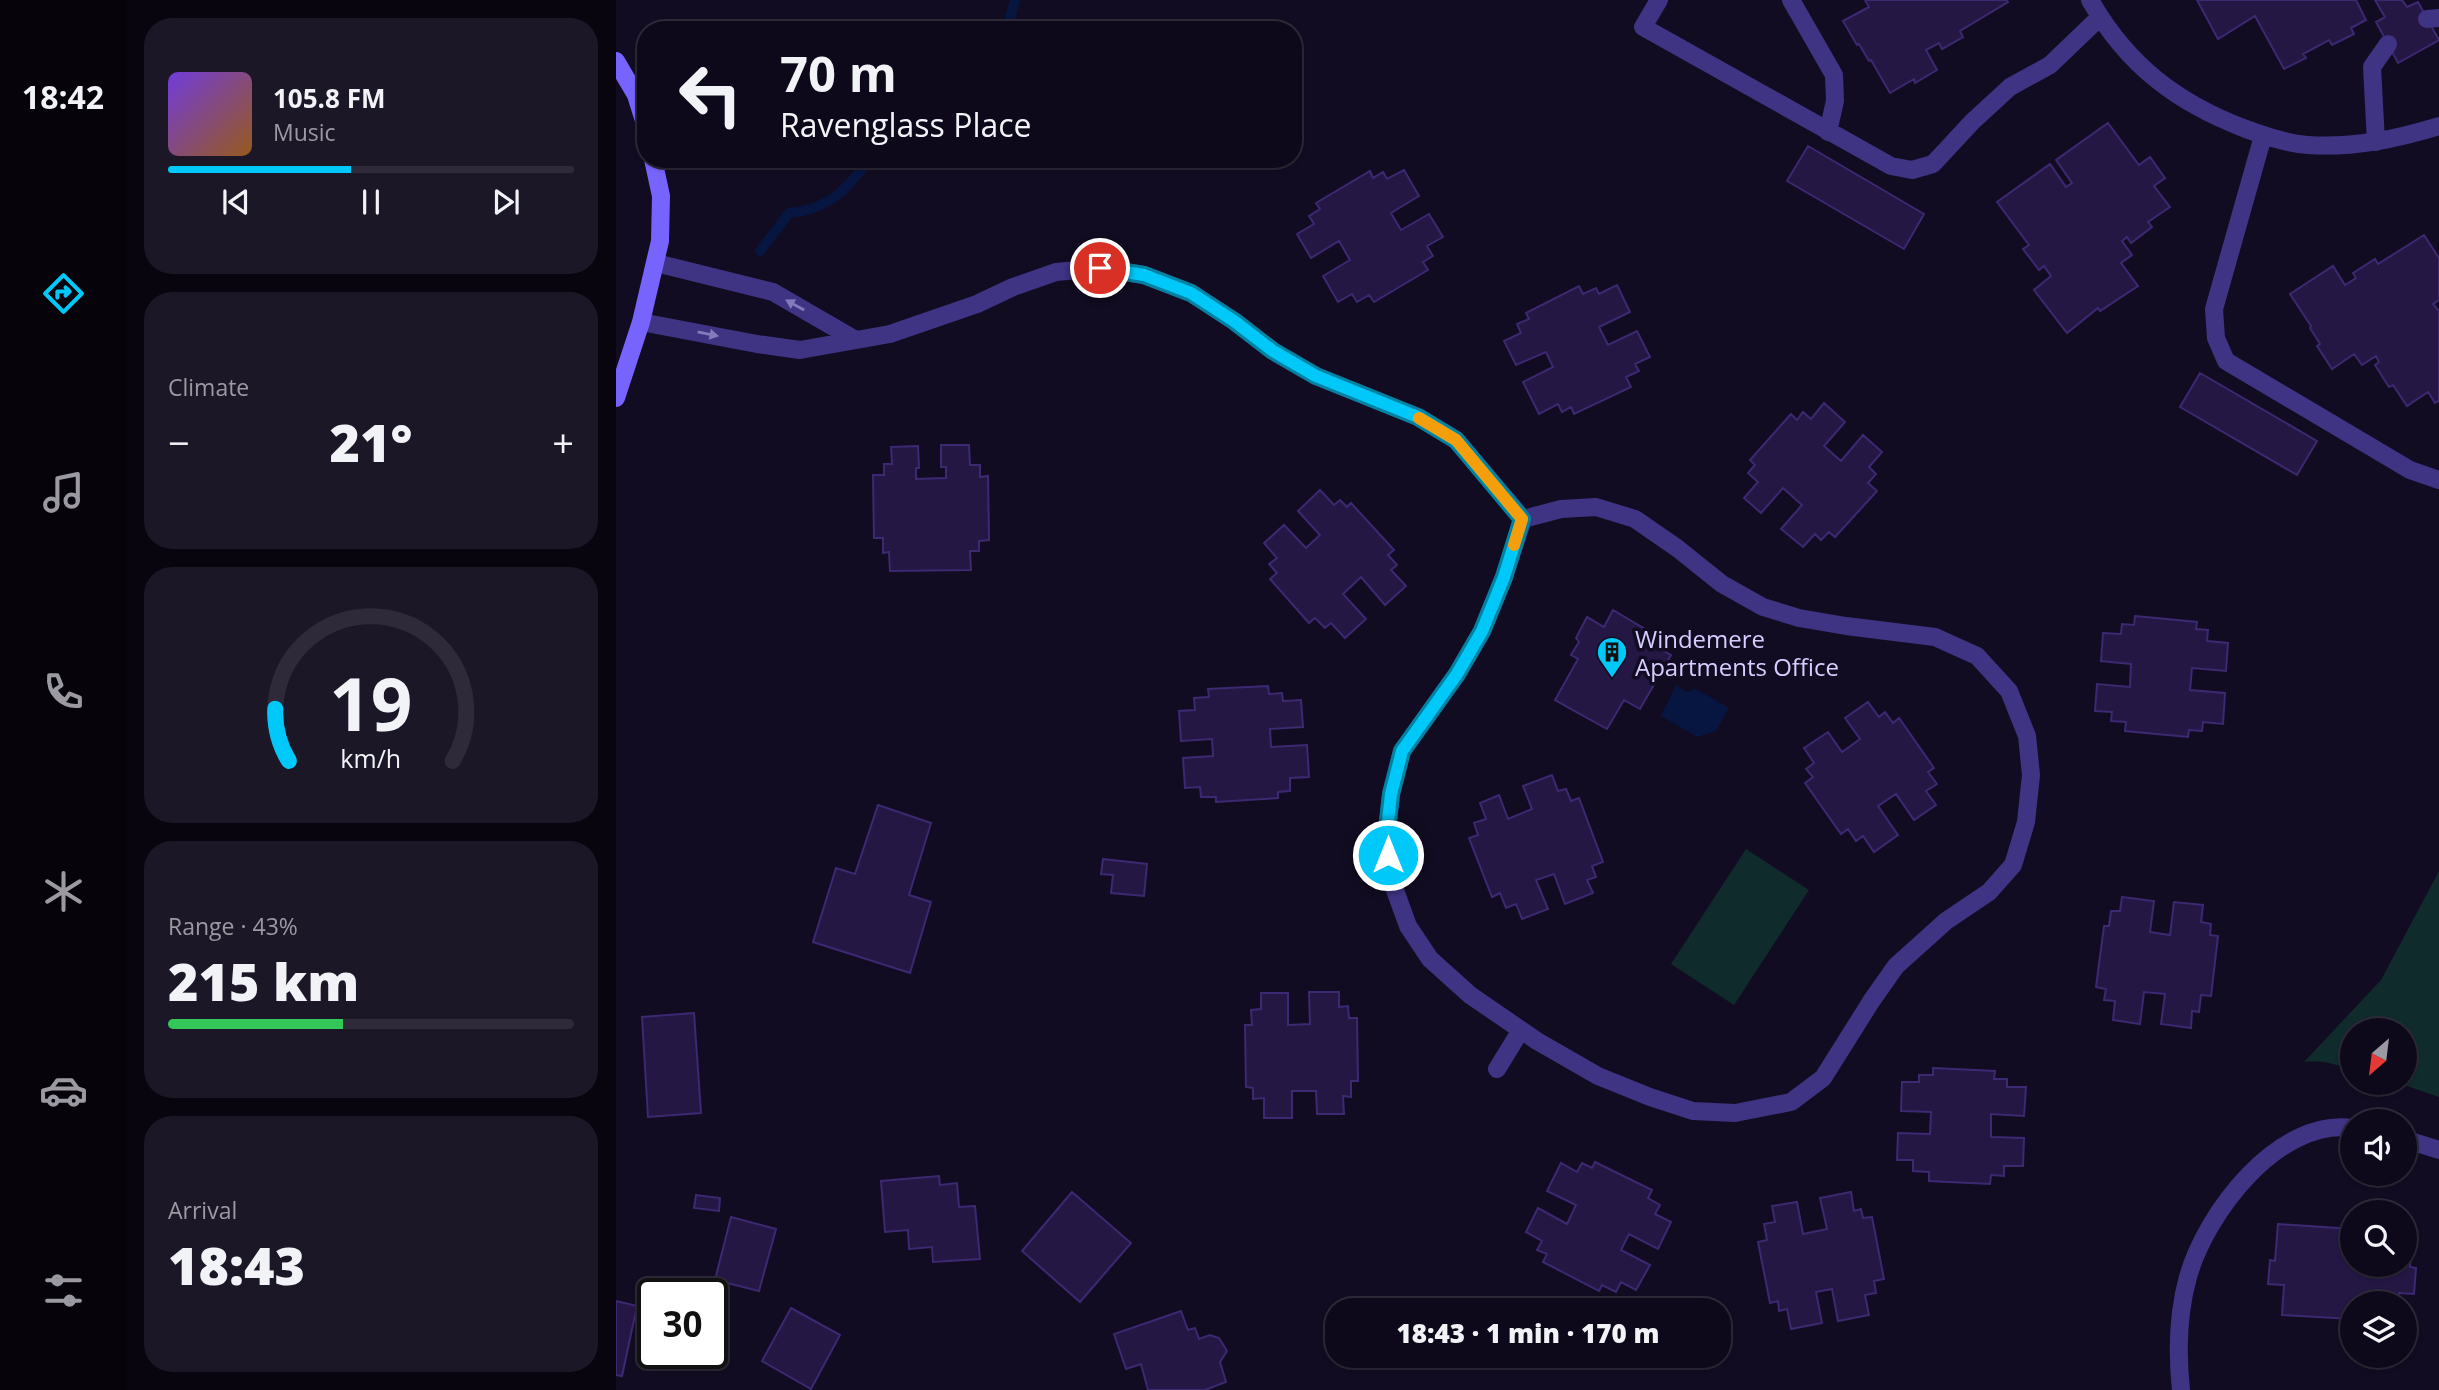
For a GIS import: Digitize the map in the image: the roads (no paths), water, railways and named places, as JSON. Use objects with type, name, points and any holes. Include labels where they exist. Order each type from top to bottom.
[{"type":"street","points":[[1659,0],[1643,27],[1891,166],[1912,170],[1933,164],[1972,122],[2010,87],[2050,65],[2100,17]]},
{"type":"street","points":[[1791,0],[1834,75],[1835,101],[1828,132]]},
{"type":"street","points":[[2090,0],[2100,17],[2143,69],[2175,95],[2221,120],[2263,135],[2306,145],[2354,145],[2397,139],[2439,125]]},
{"type":"street","points":[[2376,142],[2372,66],[2388,44]]},
{"type":"street","points":[[616,61],[637,98]]},
{"type":"street","points":[[2263,135],[2214,309],[2216,338],[2227,361],[2410,470],[2439,480]]},
{"type":"street","points":[[616,398],[641,322],[660,241],[660,196],[655,168]]},
{"type":"street","points":[[656,263],[773,292],[854,340]]},
{"type":"street","points":[[641,322],[757,344],[800,349],[890,334],[932,321],[977,304],[1013,286],[1056,272],[1100,268],[1144,275],[1191,293],[1273,351],[1316,376],[1418,417],[1456,440],[1522,519]]},
{"type":"street","points":[[1596,507],[1635,519],[1722,584],[1763,607],[1799,618],[1935,637],[1977,656],[2009,691],[2027,736],[2031,775],[2026,822],[2012,865],[1989,892],[1946,920],[1896,967],[1823,1078],[1791,1102],[1735,1113],[1693,1111],[1598,1076],[1521,1030],[1470,995],[1430,959],[1408,926],[1391,879],[1386,839],[1391,794],[1402,751],[1457,674],[1482,631],[1504,577],[1522,519],[1561,509],[1596,507]]},
{"type":"street","points":[[1497,1069],[1521,1030]]},
{"type":"street","points":[[2181,1390],[2178,1364],[2188,1277],[2207,1232],[2236,1189],[2260,1164],[2286,1144],[2315,1129],[2340,1127]]},
{"type":"street","points":[[2417,1143],[2439,1150]]},
{"type":"water","points":[[1676,685],[1686,692],[1696,689],[1729,708],[1716,731],[1697,737],[1661,716]]},
{"type":"waterway","points":[[1009,21],[1015,0]]},
{"type":"waterway","points":[[760,251],[789,213],[825,203],[844,189],[862,168]]},
{"type":"place","name":"Windemere Apartments Office","points":[[1612,679]]}]
